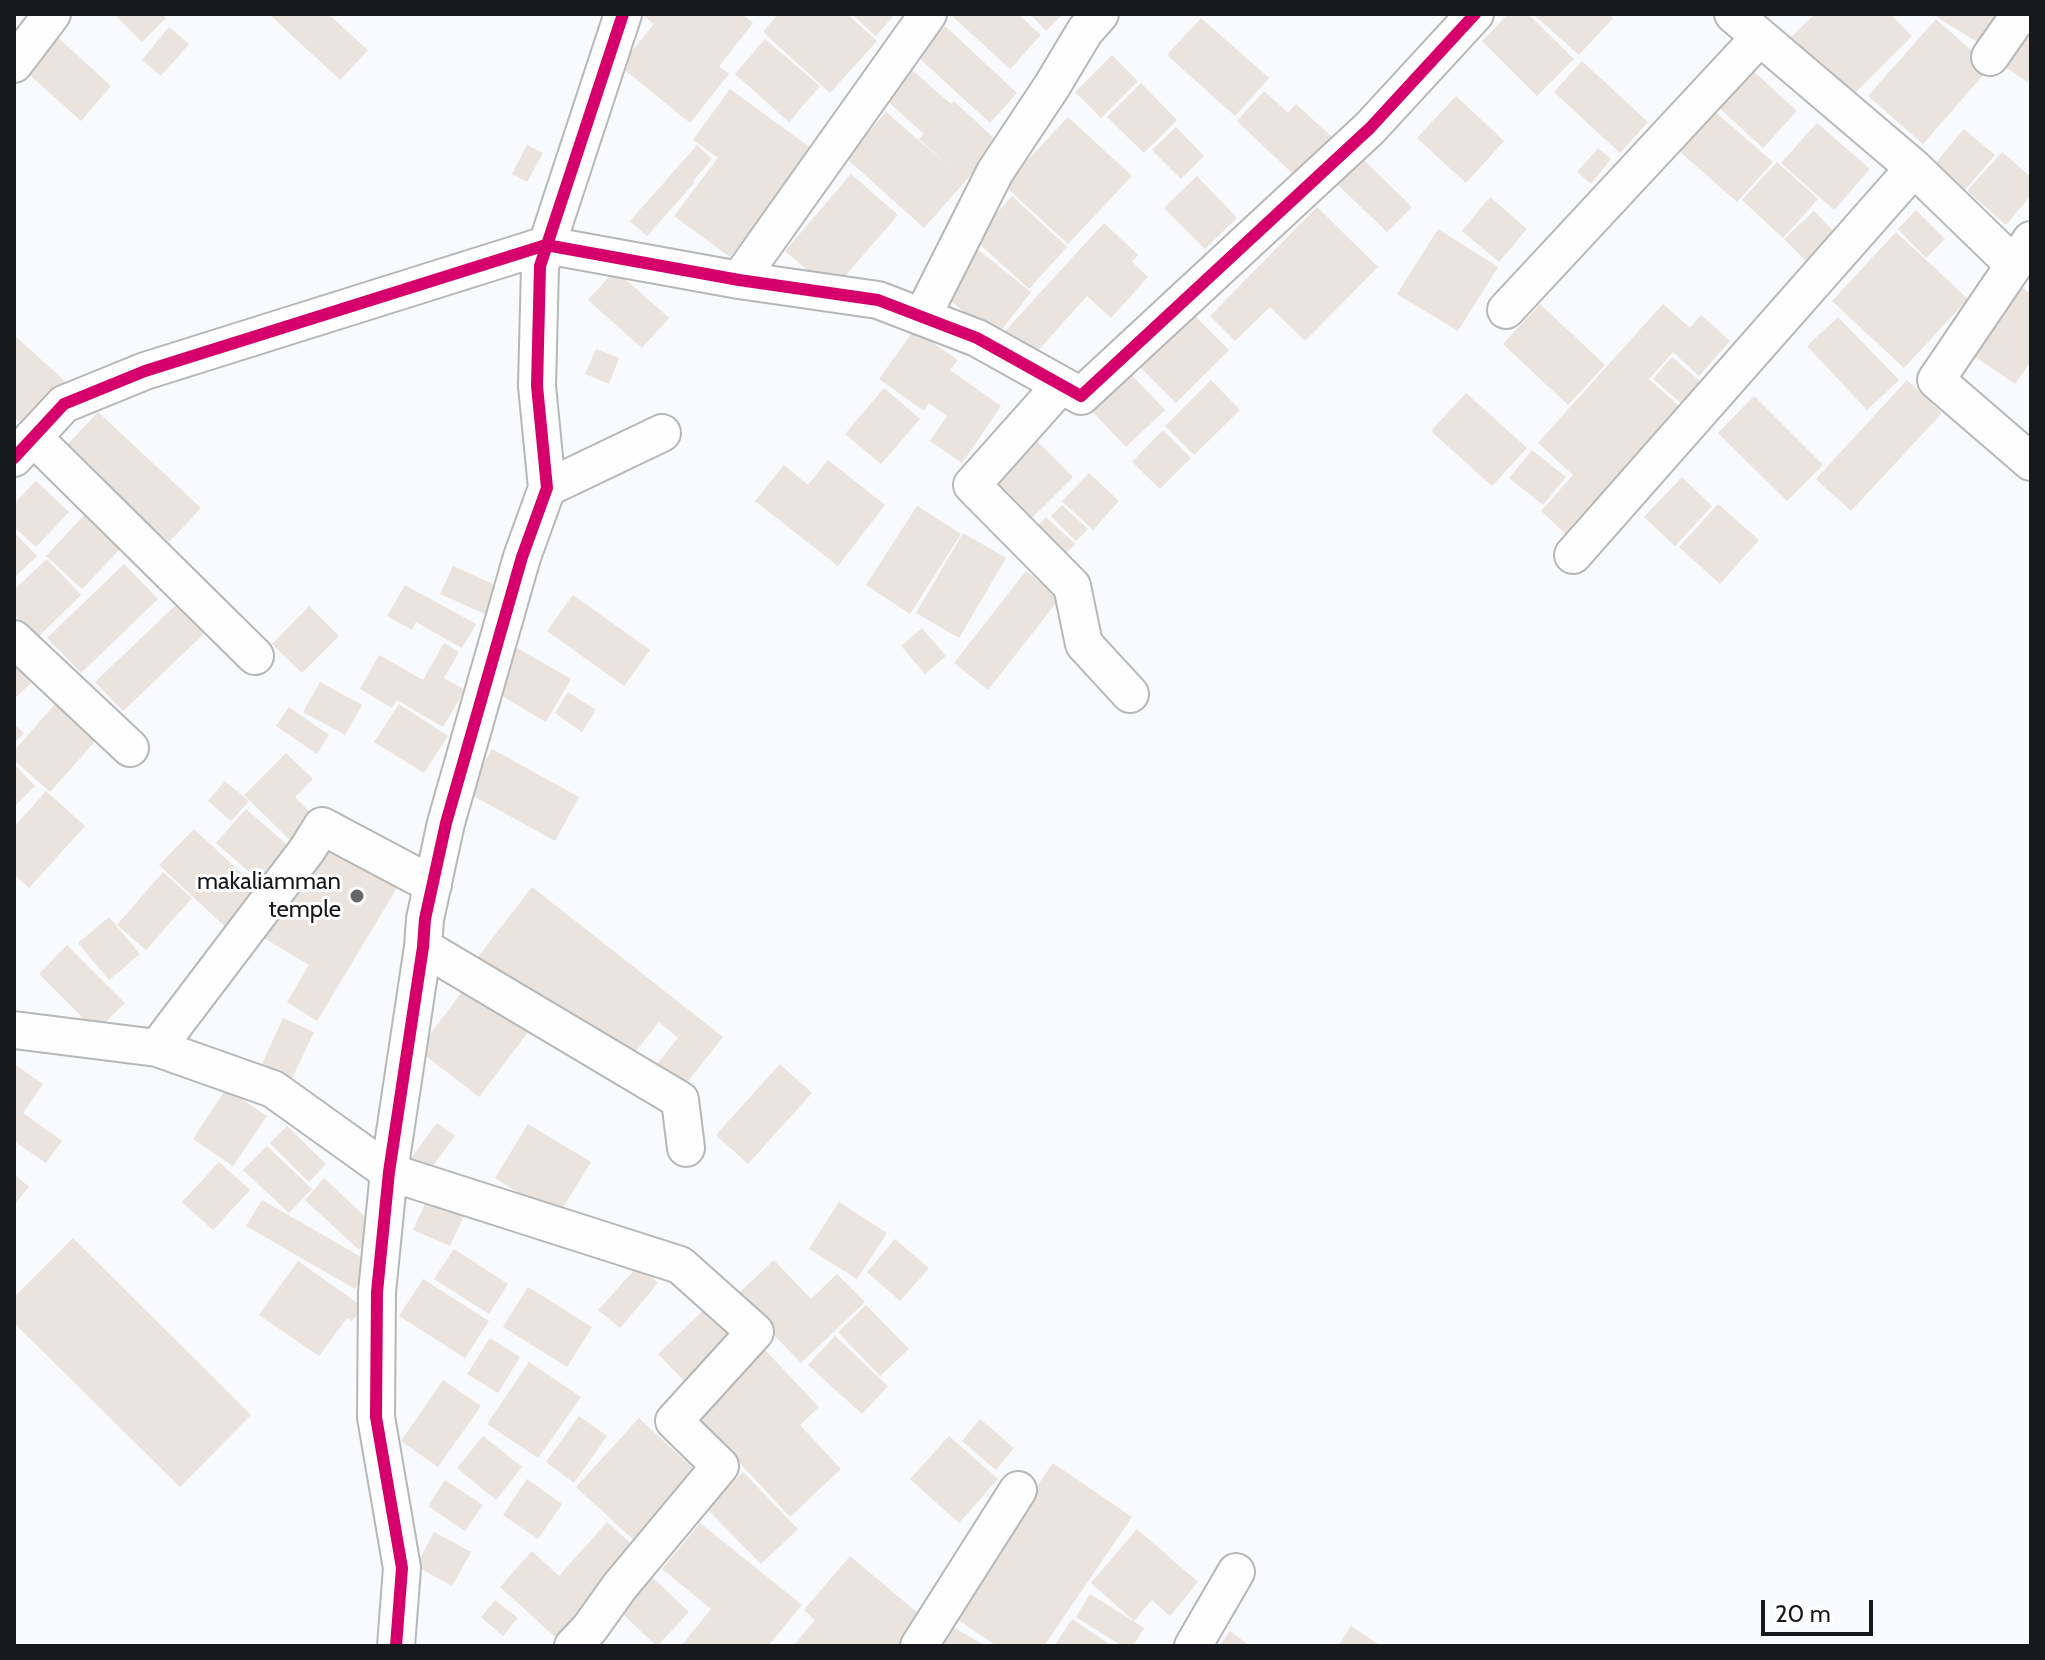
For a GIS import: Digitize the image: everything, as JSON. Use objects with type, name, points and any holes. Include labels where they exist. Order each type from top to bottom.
[{"type":"street","points":[[14,64],[52,14]]},
{"type":"street","points":[[396,1646],[402,1568],[376,1417],[377,1292],[389,1172],[425,919],[446,823],[522,557],[547,488],[537,386],[540,266],[623,14]]},
{"type":"street","points":[[739,280],[928,14]]},
{"type":"street","points":[[922,317],[995,172],[1085,31],[1100,14]]},
{"type":"street","points":[[255,656],[24,448],[64,404],[145,371],[546,245],[739,280],[878,300],[977,338],[1081,396],[1370,128],[1475,14]]},
{"type":"street","points":[[1990,57],[2020,14]]},
{"type":"street","points":[[1506,310],[1746,26],[1914,168],[2022,253],[1936,380],[2031,462]]},
{"type":"street","points":[[1573,555],[1914,168]]},
{"type":"street","points":[[1061,385],[972,485],[1072,586],[1084,644],[1130,694]]},
{"type":"street","points":[[547,488],[662,433]]},
{"type":"street","points":[[14,639],[130,748]]},
{"type":"street","points":[[157,1048],[322,826],[433,885]]},
{"type":"street","points":[[423,947],[680,1100],[686,1148]]},
{"type":"street","points":[[14,1030],[157,1048],[273,1089],[389,1172],[680,1265],[755,1332],[674,1421],[720,1466],[620,1586],[592,1640]]},
{"type":"street","points":[[919,1646],[1018,1490]]},
{"type":"street","points":[[1193,1646],[1236,1572]]},
{"type":"building","points":[[114,14],[162,14],[166,18],[142,42]]},
{"type":"building","points":[[269,14],[328,14],[368,50],[340,80]]},
{"type":"building","points":[[641,14],[742,14],[753,23],[719,66],[729,74],[690,123],[620,66],[654,24]]},
{"type":"building","points":[[778,14],[847,14],[877,41],[830,93],[763,32]]},
{"type":"building","points":[[852,14],[895,14],[876,36]]},
{"type":"building","points":[[950,14],[1018,14],[1041,35],[1010,69]]},
{"type":"building","points":[[1030,14],[1063,14],[1046,31]]},
{"type":"building","points":[[1508,14],[1528,14],[1574,59],[1537,96],[1482,41]]},
{"type":"building","points":[[1533,14],[1609,14],[1613,18],[1579,55]]},
{"type":"building","points":[[1815,14],[1890,14],[1912,36],[1845,103],[1785,43]]},
{"type":"building","points":[[1938,14],[2017,14],[1993,52],[1937,17]]},
{"type":"building","points":[[2031,14],[2031,76],[2027,82],[1992,57]]},
{"type":"building","points":[[1201,18],[1269,78],[1235,116],[1167,55]]},
{"type":"building","points":[[1936,19],[1990,67],[1923,144],[1868,96]]},
{"type":"building","points":[[945,26],[1017,93],[990,123],[917,56]]},
{"type":"building","points":[[169,27],[189,44],[161,76],[142,60]]},
{"type":"building","points":[[54,34],[111,86],[81,121],[22,68]]},
{"type":"building","points":[[765,39],[820,86],[789,122],[735,74]]},
{"type":"building","points":[[1112,55],[1138,81],[1101,118],[1075,92]]},
{"type":"building","points":[[1582,61],[1648,122],[1620,153],[1554,92]]},
{"type":"building","points":[[1749,67],[1797,111],[1763,148],[1715,104]]},
{"type":"building","points":[[912,70],[951,104],[954,101],[999,143],[924,228],[846,158],[886,112],[952,169],[919,139],[924,134],[885,99]]},
{"type":"building","points":[[1141,83],[1177,120],[1144,153],[1107,117]]},
{"type":"building","points":[[730,89],[811,148],[730,257],[674,216],[718,158],[693,140]]},
{"type":"building","points":[[1264,91],[1288,113],[1296,104],[1332,137],[1295,176],[1237,121]]},
{"type":"building","points":[[1456,96],[1504,141],[1466,183],[1417,138]]},
{"type":"building","points":[[1712,109],[1773,162],[1737,202],[1677,149]]},
{"type":"building","points":[[1068,117],[1132,176],[1068,244],[1004,185]]},
{"type":"building","points":[[1817,123],[1870,169],[1834,210],[1781,163]]},
{"type":"building","points":[[1176,127],[1204,156],[1181,179],[1152,150]]},
{"type":"building","points":[[1964,129],[1995,155],[1963,192],[1933,166]]},
{"type":"building","points":[[527,145],[543,153],[527,182],[512,174]]},
{"type":"building","points":[[697,145],[712,159],[647,236],[630,221]]},
{"type":"building","points":[[1598,148],[1611,159],[1591,184],[1577,172]]},
{"type":"building","points":[[2002,152],[2031,177],[2031,195],[2006,225],[1967,191]]},
{"type":"building","points":[[1363,159],[1412,207],[1387,232],[1338,185]]},
{"type":"building","points":[[1777,162],[1818,199],[1783,238],[1742,200]]},
{"type":"building","points":[[851,174],[898,215],[832,291],[785,251]]},
{"type":"building","points":[[1197,176],[1237,218],[1205,249],[1164,208]]},
{"type":"building","points":[[1012,196],[1067,247],[1029,289],[974,239]]},
{"type":"building","points":[[1490,197],[1527,229],[1499,262],[1462,231]]},
{"type":"building","points":[[1317,207],[1378,267],[1305,341],[1270,307],[1235,341],[1210,316]]},
{"type":"building","points":[[1916,210],[1945,239],[1926,258],[1898,229]]},
{"type":"building","points":[[1814,211],[1835,233],[1806,261],[1784,239]]},
{"type":"building","points":[[1104,223],[1138,255],[1132,262],[1148,277],[1111,318],[1087,296],[1025,365],[997,340]]},
{"type":"building","points":[[1438,229],[1498,267],[1458,331],[1397,294]]},
{"type":"building","points":[[1896,232],[1968,299],[1904,368],[1832,301]]},
{"type":"building","points":[[977,249],[1031,292],[996,337],[942,294]]},
{"type":"building","points":[[615,270],[669,318],[642,348],[588,300]]},
{"type":"building","points":[[2018,285],[2031,294],[2031,361],[2015,384],[1971,354]]},
{"type":"building","points":[[1540,304],[1605,365],[1568,405],[1503,344]]},
{"type":"building","points":[[1663,304],[1690,328],[1701,315],[1730,341],[1699,376],[1673,352],[1649,379],[1686,412],[1567,535],[1541,511],[1573,475],[1538,443]]},
{"type":"building","points":[[1193,314],[1229,350],[1176,403],[1140,367]]},
{"type":"building","points":[[1838,317],[1899,380],[1867,410],[1807,346]]},
{"type":"building","points":[[914,330],[958,360],[950,370],[1001,406],[962,463],[930,441],[947,416],[929,403],[924,411],[879,379]]},
{"type":"building","points":[[14,335],[67,383],[26,428],[14,417]]},
{"type":"building","points":[[596,349],[619,358],[609,384],[585,374]]},
{"type":"building","points":[[1672,357],[1701,382],[1682,404],[1653,379]]},
{"type":"building","points":[[1127,370],[1165,410],[1126,447],[1088,407]]},
{"type":"building","points":[[1211,380],[1240,410],[1194,455],[1165,426]]},
{"type":"building","points":[[1907,380],[1942,413],[1851,511],[1816,479]]},
{"type":"building","points":[[884,388],[920,419],[881,464],[845,434]]},
{"type":"building","points":[[1466,393],[1527,448],[1492,486],[1431,431]]},
{"type":"building","points":[[1754,396],[1823,465],[1787,501],[1718,433]]},
{"type":"building","points":[[98,412],[201,508],[169,542],[66,446]]},
{"type":"building","points":[[1163,430],[1191,458],[1160,489],[1132,462]]},
{"type":"building","points":[[1035,439],[1073,477],[1030,520],[992,482]]},
{"type":"building","points":[[1532,450],[1566,477],[1543,505],[1509,478]]},
{"type":"building","points":[[828,460],[885,505],[838,566],[755,501],[784,465],[808,485]]},
{"type":"building","points":[[1089,473],[1119,501],[1093,530],[1062,501]]},
{"type":"building","points":[[1682,477],[1712,506],[1675,546],[1644,517]]},
{"type":"building","points":[[36,481],[69,512],[36,547],[14,527],[14,504]]},
{"type":"building","points":[[1718,504],[1759,540],[1720,584],[1679,547]]},
{"type":"building","points":[[1062,505],[1088,529],[1076,541],[1051,516]]},
{"type":"building","points":[[917,506],[961,534],[910,614],[866,585]]},
{"type":"building","points":[[86,513],[122,547],[82,589],[46,556]]},
{"type":"building","points":[[1046,517],[1075,544],[1062,558],[1033,531]]},
{"type":"building","points":[[14,532],[37,556],[14,578]]},
{"type":"building","points":[[963,533],[1006,558],[959,638],[916,613]]},
{"type":"building","points":[[47,559],[81,595],[37,638],[14,614],[14,590]]},
{"type":"building","points":[[124,564],[158,599],[81,673],[47,638]]},
{"type":"building","points":[[453,566],[498,586],[485,614],[440,594]]},
{"type":"building","points":[[1026,571],[1060,598],[988,690],[954,663]]},
{"type":"building","points":[[405,585],[476,624],[462,648],[416,622],[412,630],[387,616]]},
{"type":"building","points":[[573,595],[650,650],[624,686],[547,631]]},
{"type":"building","points":[[179,602],[207,631],[123,711],[95,682]]},
{"type":"building","points":[[309,606],[339,636],[302,673],[272,644]]},
{"type":"building","points":[[922,628],[946,656],[925,674],[901,646]]},
{"type":"building","points":[[444,643],[459,652],[444,678],[465,690],[443,727],[397,700],[392,708],[360,689],[379,655],[423,680]]},
{"type":"building","points":[[517,648],[571,679],[546,722],[492,690]]},
{"type":"building","points":[[14,669],[31,683],[14,699]]},
{"type":"building","points":[[320,682],[362,705],[345,735],[303,712]]},
{"type":"building","points":[[568,692],[596,710],[582,732],[555,713]]},
{"type":"building","points":[[57,702],[98,738],[50,792],[14,760],[14,751]]},
{"type":"building","points":[[399,704],[448,736],[424,773],[374,742]]},
{"type":"building","points":[[289,707],[329,735],[317,754],[276,726]]},
{"type":"building","points":[[14,724],[24,733],[14,743]]},
{"type":"building","points":[[492,749],[579,797],[555,841],[468,793]]},
{"type":"building","points":[[286,753],[313,779],[295,797],[320,822],[297,847],[244,795]]},
{"type":"building","points":[[14,764],[35,786],[14,807]]},
{"type":"building","points":[[225,781],[249,801],[231,821],[208,801]]},
{"type":"building","points":[[46,791],[85,826],[29,888],[14,874],[14,827]]},
{"type":"building","points":[[246,809],[300,856],[270,890],[216,843]]},
{"type":"building","points":[[194,829],[268,898],[234,935],[159,865]]},
{"type":"building","points":[[323,830],[403,878],[317,1021],[287,1002],[309,965],[259,935]]},
{"type":"building","points":[[163,872],[192,898],[146,950],[117,925]]},
{"type":"building","points":[[532,887],[723,1037],[681,1090],[653,1069],[678,1038],[659,1022],[628,1061],[543,995],[533,1009],[474,962]]},
{"type":"building","points":[[109,917],[140,954],[109,980],[78,943]]},
{"type":"building","points":[[67,945],[125,1003],[96,1031],[39,974]]},
{"type":"building","points":[[468,984],[529,1031],[479,1097],[418,1050]]},
{"type":"building","points":[[283,1018],[314,1032],[286,1091],[256,1077]]},
{"type":"building","points":[[14,1064],[43,1084],[23,1113],[62,1141],[46,1163],[14,1141]]},
{"type":"building","points":[[780,1064],[812,1093],[748,1164],[716,1135]]},
{"type":"building","points":[[226,1089],[267,1116],[233,1166],[193,1139]]},
{"type":"building","points":[[437,1123],[455,1136],[426,1175],[408,1162]]},
{"type":"building","points":[[528,1124],[591,1162],[557,1217],[495,1178]]},
{"type":"building","points":[[287,1126],[326,1164],[309,1182],[270,1143]]},
{"type":"building","points":[[267,1146],[312,1189],[289,1213],[243,1170]]},
{"type":"building","points":[[219,1162],[250,1190],[213,1230],[182,1202]]},
{"type":"building","points":[[14,1174],[29,1187],[14,1205]]},
{"type":"building","points":[[324,1178],[378,1229],[359,1250],[305,1200]]},
{"type":"building","points":[[431,1191],[468,1207],[450,1246],[413,1230]]},
{"type":"building","points":[[262,1200],[370,1262],[355,1289],[246,1226]]},
{"type":"building","points":[[839,1202],[887,1233],[857,1279],[809,1249]]},
{"type":"building","points":[[73,1238],[251,1415],[180,1487],[14,1323],[14,1297]]},
{"type":"building","points":[[895,1239],[929,1268],[900,1301],[867,1272]]},
{"type":"building","points":[[454,1249],[508,1284],[489,1314],[434,1279]]},
{"type":"building","points":[[774,1260],[811,1299],[837,1274],[865,1302],[801,1363],[736,1296]]},
{"type":"building","points":[[298,1261],[363,1307],[352,1321],[347,1318],[319,1356],[259,1315]]},
{"type":"building","points":[[638,1266],[658,1283],[620,1328],[598,1310]]},
{"type":"building","points":[[423,1279],[489,1321],[465,1358],[399,1316]]},
{"type":"building","points":[[528,1287],[592,1327],[567,1367],[503,1327]]},
{"type":"building","points":[[709,1305],[740,1338],[690,1387],[658,1354]]},
{"type":"building","points":[[866,1305],[909,1349],[880,1376],[838,1332]]},
{"type":"building","points":[[835,1336],[888,1386],[862,1414],[808,1365]]},
{"type":"building","points":[[490,1338],[520,1357],[498,1393],[467,1374]]},
{"type":"building","points":[[765,1350],[819,1407],[800,1425],[841,1469],[790,1517],[695,1415]]},
{"type":"building","points":[[529,1362],[581,1397],[538,1458],[487,1424]]},
{"type":"building","points":[[443,1380],[481,1406],[438,1467],[401,1441]]},
{"type":"building","points":[[579,1416],[607,1436],[574,1483],[546,1462]]},
{"type":"building","points":[[639,1418],[700,1475],[638,1544],[576,1487]]},
{"type":"building","points":[[980,1419],[1014,1448],[996,1470],[962,1441]]},
{"type":"building","points":[[483,1436],[522,1467],[496,1500],[457,1468]]},
{"type":"building","points":[[949,1436],[998,1479],[959,1523],[910,1479]]},
{"type":"building","points":[[1053,1463],[1132,1517],[1044,1646],[997,1646],[949,1614]]},
{"type":"building","points":[[743,1472],[798,1529],[761,1564],[706,1508]]},
{"type":"building","points":[[527,1479],[562,1504],[538,1539],[503,1515]]},
{"type":"building","points":[[445,1480],[483,1505],[465,1531],[428,1506]]},
{"type":"building","points":[[607,1522],[643,1554],[563,1644],[500,1587],[532,1551],[559,1576]]},
{"type":"building","points":[[700,1523],[802,1605],[768,1646],[681,1646],[711,1609],[662,1569]]},
{"type":"building","points":[[1137,1529],[1198,1582],[1170,1616],[1152,1600],[1134,1621],[1091,1583]]},
{"type":"building","points":[[434,1532],[471,1552],[452,1586],[416,1566]]},
{"type":"building","points":[[850,1556],[926,1620],[905,1646],[793,1646],[815,1620],[804,1610]]},
{"type":"building","points":[[648,1573],[689,1612],[657,1646],[615,1607]]},
{"type":"building","points":[[1090,1594],[1144,1628],[1133,1646],[1122,1646],[1076,1617]]},
{"type":"building","points":[[495,1600],[518,1618],[503,1636],[481,1617]]},
{"type":"building","points":[[1072,1619],[1112,1646],[1054,1646]]},
{"type":"building","points":[[1351,1626],[1381,1646],[1338,1646]]},
{"type":"building","points":[[953,1627],[986,1646],[941,1646]]},
{"type":"building","points":[[1230,1631],[1250,1646],[1219,1646]]},
{"type":"cycle path","points":[[396,1646],[402,1568],[376,1417],[377,1292],[389,1172],[425,919],[446,823],[522,557],[547,488],[537,386],[540,266],[623,14]]},
{"type":"cycle path","points":[[14,458],[64,404],[145,371],[546,245],[739,280],[878,300],[977,338],[1081,396],[1370,128],[1475,14]]},
{"type":"place","name":"makaliamman temple","points":[[357,896]]}]
